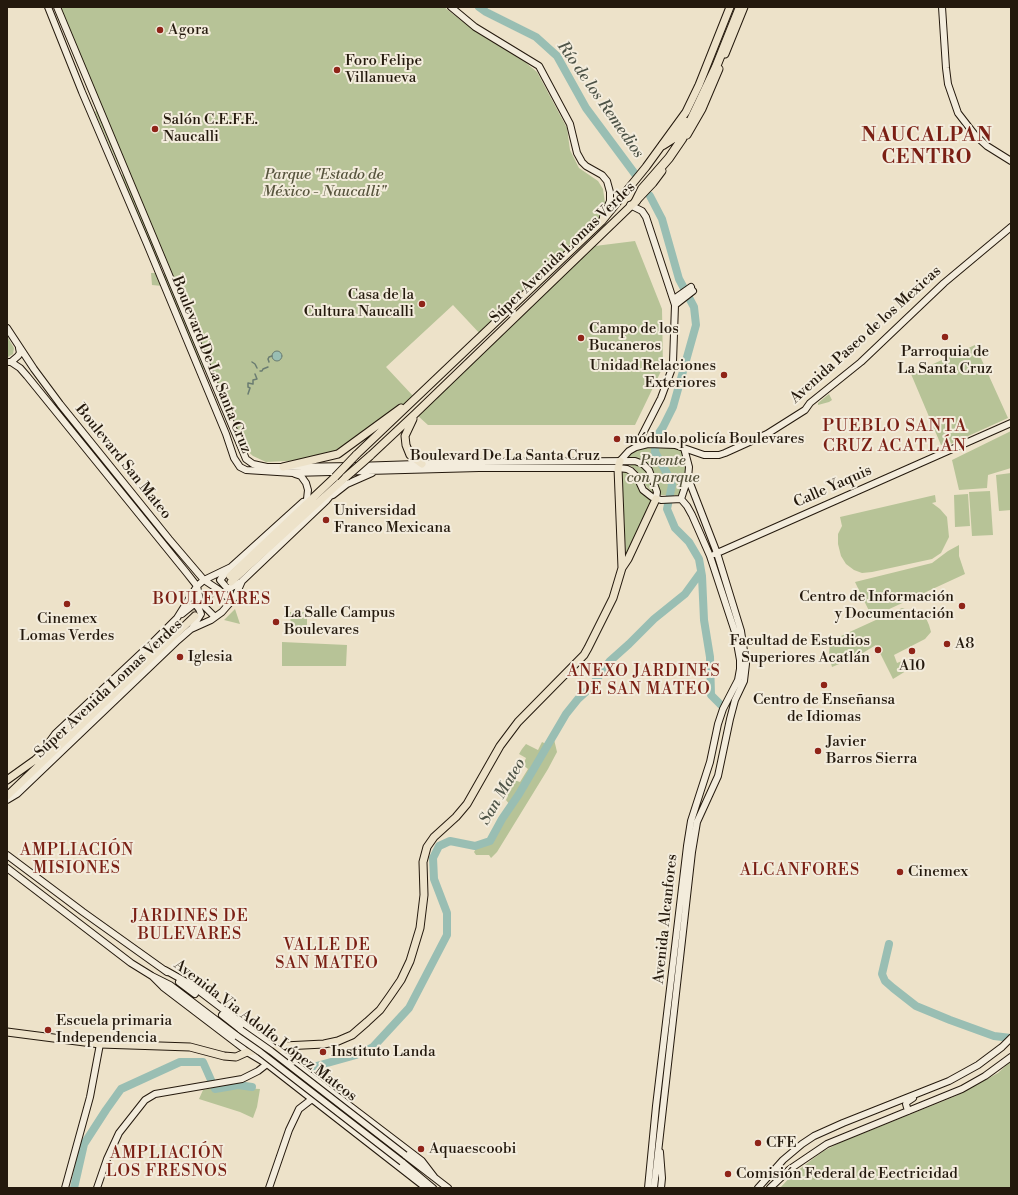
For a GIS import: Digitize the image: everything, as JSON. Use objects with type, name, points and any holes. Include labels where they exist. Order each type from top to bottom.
[{"type":"highway","points":[[633,203],[642,189],[669,158],[682,139],[739,7]]},
{"type":"highway","points":[[663,146],[670,142],[679,132],[705,87]]},
{"type":"main road","name":"Boulevard De La Santa Cruz","points":[[48,7],[236,463],[246,470],[293,473],[619,464],[639,462],[646,466],[656,488],[658,499],[648,495],[643,490],[637,477],[631,471],[619,464],[479,462],[267,467],[253,464],[246,459],[56,7]]},
{"type":"main road","points":[[451,7],[475,27],[539,66],[570,124],[577,153],[586,166],[602,175],[607,181],[610,192],[610,201],[602,220],[617,219]]},
{"type":"main road","name":"Súper Avenida Lomas Verdes","points":[[730,7],[686,112],[663,146],[602,220],[356,455],[230,580],[370,456],[416,413],[653,183],[676,153],[698,117],[744,7]]},
{"type":"main road","points":[[942,7],[948,84],[958,113],[970,130],[983,143],[1011,161]]},
{"type":"main road","points":[[633,203],[646,216],[650,230],[678,300],[671,371],[661,398],[636,447]]},
{"type":"main road","name":"Avenida Paseo de los Mexicas","points":[[684,448],[704,455],[725,453],[767,434],[805,410],[810,403],[861,362],[944,283],[1011,227]]},
{"type":"main road","points":[[678,300],[691,290]]},
{"type":"main road","name":"Boulevard San Mateo","points":[[7,328],[19,348],[69,415],[204,580],[232,601]]},
{"type":"main road","points":[[9,362],[18,356],[20,353],[19,348]]},
{"type":"main road","name":"Boulevard San Mateo","points":[[9,362],[20,368],[27,376],[197,586],[200,600],[215,617]]},
{"type":"main road","points":[[283,467],[338,454],[391,414],[415,399]]},
{"type":"main road","points":[[416,413],[407,430],[405,440],[410,455],[422,464]]},
{"type":"main road","name":"Calle Yaquis","points":[[710,556],[1011,423]]},
{"type":"main road","name":"Boulevard De La Santa Cruz","points":[[619,464],[629,451],[636,447],[648,444],[674,445],[684,448]]},
{"type":"main road","points":[[7,1032],[100,1044],[190,1047],[224,1056],[236,1056],[247,1052],[276,1050],[284,1046],[324,1044],[338,1041],[352,1035],[380,1010],[401,980],[410,961],[420,928],[424,895],[423,862],[427,847],[434,837],[467,804],[500,746],[518,722],[584,655],[611,602],[622,568],[658,499],[681,499],[688,478],[688,461],[684,448]]},
{"type":"main road","points":[[619,464],[622,568]]},
{"type":"main road","points":[[327,500],[347,484],[356,479],[372,473],[387,470]]},
{"type":"main road","points":[[293,473],[301,476],[306,483],[308,490],[307,499]]},
{"type":"main road","name":"Súper Avenida Lomas Verdes","points":[[35,760],[55,734],[177,618],[197,586],[204,580],[231,566],[329,480],[335,477]]},
{"type":"main road","name":"Súper Avenida Lomas Verdes","points":[[7,800],[17,794],[192,629],[222,612],[235,597],[242,581],[327,500],[345,477]]},
{"type":"main road","name":"Avenida Alcanfores","points":[[654,1188],[697,822],[718,776],[732,709],[744,682],[746,664],[741,631],[717,553],[688,478]]},
{"type":"main road","name":"Avenida Alcanfores","points":[[648,1188],[656,1106],[691,820],[710,762],[718,724],[723,709],[738,680],[740,669],[740,660],[735,632],[710,556],[692,515],[681,499]]},
{"type":"main road","points":[[231,566],[221,578],[221,581],[229,589],[242,581]]},
{"type":"main road","points":[[177,618],[193,605],[196,605],[202,614],[192,629]]},
{"type":"main road","name":"Súper Avenida Lomas Verdes","points":[[7,779],[35,760],[194,614],[7,796]]},
{"type":"main road","points":[[713,746],[724,751]]},
{"type":"main road","points":[[7,779],[7,796]]},
{"type":"main road","name":"Avenida Via Adolfo López Mateos","points":[[7,855],[164,970],[241,1030],[271,1050],[448,1188]]},
{"type":"main road","name":"Avenida Via Adolfo López Mateos","points":[[7,868],[131,962],[152,976],[170,985],[260,1052],[402,1162],[433,1188]]},
{"type":"main road","points":[[164,970],[190,984],[422,1161],[435,1178]]},
{"type":"main road","points":[[152,976],[163,987],[247,1052],[267,1064],[426,1188]]},
{"type":"main road","points":[[758,1188],[783,1160],[814,1136],[949,1081],[978,1065],[1002,1047],[1011,1038]]},
{"type":"main road","points":[[65,1188],[90,1097],[100,1044]]},
{"type":"main road","points":[[97,1188],[119,1133],[146,1100],[155,1094],[242,1079],[258,1071],[267,1064],[276,1050]]},
{"type":"main road","points":[[770,1188],[790,1169],[827,1144],[847,1134],[962,1089],[986,1076],[1011,1057]]},
{"type":"main road","points":[[269,1188],[289,1130],[299,1109],[315,1088],[315,1080]]},
{"type":"main road","points":[[309,1097],[327,1090]]},
{"type":"main road","points":[[908,1111],[906,1106],[907,1102],[927,1090]]},
{"type":"main road","points":[[659,1137],[662,1178],[661,1188]]},
{"type":"green space","name":"Parque \"Estado de México - Naucalli\"","points":[[61,7],[444,7],[476,32],[525,62],[537,72],[567,128],[570,150],[579,168],[598,181],[603,189],[605,203],[602,220],[482,336],[453,305],[386,367],[414,397],[343,450],[307,460],[266,462],[253,456],[243,447]]},
{"type":"green space","points":[[97,110],[122,168],[121,169],[95,112]]},
{"type":"green space","points":[[124,174],[161,264],[160,266],[127,190],[122,175]]},
{"type":"green space","name":"Campo de los Bucaneros","points":[[635,241],[662,309],[663,367],[635,425],[428,425],[418,416],[595,246]]},
{"type":"green space","points":[[151,273],[156,273],[162,286],[152,285]]},
{"type":"green space","points":[[164,273],[204,369],[202,369],[163,275]]},
{"type":"green space","points":[[7,336],[14,348],[13,354],[8,357],[7,357]]},
{"type":"green space","points":[[975,345],[1008,418],[946,446],[945,444],[941,445],[911,374]]},
{"type":"green space","points":[[829,394],[832,400],[818,405],[818,403]]},
{"type":"green space","points":[[1011,431],[1011,468],[988,475],[987,488],[959,490],[952,460]]},
{"type":"green space","name":"Puente con parque","points":[[643,446],[674,447],[683,451],[686,460],[686,470],[679,495],[660,495],[653,493],[646,486],[636,470],[623,460],[627,455]]},
{"type":"green space","points":[[622,471],[629,472],[633,476],[645,495],[652,501],[626,557]]},
{"type":"green space","points":[[1011,473],[1011,510],[999,511],[996,475]]},
{"type":"green space","points":[[990,491],[993,535],[972,536],[969,492]]},
{"type":"green space","points":[[968,494],[970,526],[955,527],[954,495]]},
{"type":"green space","points":[[935,495],[936,502],[932,503],[947,517],[949,537],[941,553],[932,559],[872,572],[862,573],[854,570],[846,564],[841,556],[838,544],[838,534],[842,526],[840,517]]},
{"type":"green space","points":[[959,545],[959,556],[965,574],[872,617],[855,582],[932,563]]},
{"type":"green space","points":[[902,608],[925,616],[931,632],[925,639],[894,655],[897,663],[902,661],[906,671],[893,679],[876,645],[856,657],[832,667],[829,655],[830,641]]},
{"type":"green space","points":[[235,609],[240,624],[224,620]]},
{"type":"green space","points":[[290,612],[307,612],[307,628],[291,628]]},
{"type":"green space","points":[[282,642],[347,645],[346,666],[282,666]]},
{"type":"green space","points":[[553,735],[557,752],[497,852],[491,858],[489,855],[476,855],[474,852],[477,847],[491,842],[500,819],[510,805],[506,800],[508,796],[506,792],[514,780],[520,782],[528,769],[523,765],[526,758],[519,754],[522,749],[526,744],[538,750],[542,742],[546,744]]},
{"type":"green space","points":[[1011,1061],[1011,1188],[780,1188],[793,1174],[822,1152],[839,1143],[956,1096],[998,1073]]},
{"type":"green space","points":[[213,1088],[215,1090],[242,1088],[260,1089],[257,1107],[253,1118],[240,1112],[199,1099],[203,1090]]},
{"type":"water","points":[[275,351],[279,351],[282,356],[279,361],[275,361],[272,358],[272,354]]},
{"type":"waterway","name":"Río de los Remedios","points":[[479,7],[536,37],[557,56],[586,108],[635,174]]},
{"type":"waterway","name":"Río de los Remedios","points":[[650,196],[662,219],[679,279],[694,307],[696,325],[673,407],[655,439],[655,452],[672,485],[667,509],[675,528],[689,542],[699,559],[702,576],[704,620],[710,657],[711,695],[721,705]]},
{"type":"waterway","points":[[269,362],[268,359],[272,356]]},
{"type":"waterway","points":[[252,362],[257,368]]},
{"type":"waterway","points":[[260,371],[268,367]]},
{"type":"waterway","points":[[248,394],[250,388],[248,387],[248,383],[253,384],[253,380],[257,379],[255,374]]},
{"type":"waterway","name":"San Mateo","points":[[313,1067],[356,1055],[373,1047],[409,1008],[447,935],[447,913],[434,879],[433,858],[439,846],[450,841],[475,846],[490,841],[566,714],[578,699],[590,688],[610,661],[654,619],[685,594],[701,572]]},
{"type":"waterway","name":"Río de los Remedios","points":[[889,944],[882,974],[885,981],[916,1006],[994,1036],[1011,1038]]},
{"type":"waterway","name":"San Mateo","points":[[74,1188],[84,1144],[121,1089],[180,1062],[203,1062],[215,1089],[238,1085],[252,1087]]},
{"type":"tunnel","points":[[192,613],[228,578]]},
{"type":"place","name":"Agora","points":[[160,30]]},
{"type":"place","name":"Foro Felipe Villanueva","points":[[337,70]]},
{"type":"place","name":"Salón C.E.F.E. Naucalli","points":[[155,129]]},
{"type":"place","name":"Casa de la Cultura Naucalli","points":[[422,304]]},
{"type":"place","name":"Parroquia de La Santa Cruz","points":[[945,337]]},
{"type":"place","name":"Campo de los Bucaneros","points":[[581,338]]},
{"type":"place","name":"Unidad Relaciones Exteriores","points":[[724,375]]},
{"type":"place","name":"módulo policía Boulevares","points":[[617,439]]},
{"type":"place","name":"Universidad Franco Mexicana","points":[[326,520]]},
{"type":"place","name":"Cinemex Lomas Verdes","points":[[67,604]]},
{"type":"place","name":"Centro de Información y Documentación","points":[[962,606]]},
{"type":"place","name":"La Salle Campus Boulevares","points":[[276,622]]},
{"type":"place","name":"A8","points":[[947,644]]},
{"type":"place","name":"Facultad de Estudios Superiores Acatlán","points":[[878,650]]},
{"type":"place","name":"A10","points":[[912,651]]},
{"type":"place","name":"Iglesia","points":[[180,657]]},
{"type":"place","name":"Centro de Enseñansa de Idiomas","points":[[824,685]]},
{"type":"place","name":"Javier Barros Sierra","points":[[818,751]]},
{"type":"place","name":"Cinemex","points":[[900,872]]},
{"type":"place","name":"Escuela primaria Independencia","points":[[48,1030]]},
{"type":"place","name":"Instituto Landa","points":[[323,1052]]},
{"type":"place","name":"CFE","points":[[758,1143]]},
{"type":"place","name":"Aquaescoobi","points":[[421,1149]]},
{"type":"place","name":"Comisión Federal de Eectricidad","points":[[728,1174]]},
{"type":"district","name":"NAUCALPAN CENTRO","points":[[927,147]]},
{"type":"district","name":"PUEBLO SANTA CRUZ ACATLÁN","points":[[895,437]]},
{"type":"district","name":"BOULEVARES","points":[[212,600]]},
{"type":"district","name":"ANEXO JARDINES DE SAN MATEO","points":[[644,681]]},
{"type":"district","name":"AMPLIACIÓN MISIONES","points":[[77,860]]},
{"type":"district","name":"ALCANFORES","points":[[800,871]]},
{"type":"district","name":"JARDINES DE BULEVARES","points":[[190,926]]},
{"type":"district","name":"VALLE DE SAN MATEO","points":[[327,955]]},
{"type":"district","name":"AMPLIACIÓN LOS FRESNOS","points":[[167,1163]]}]
